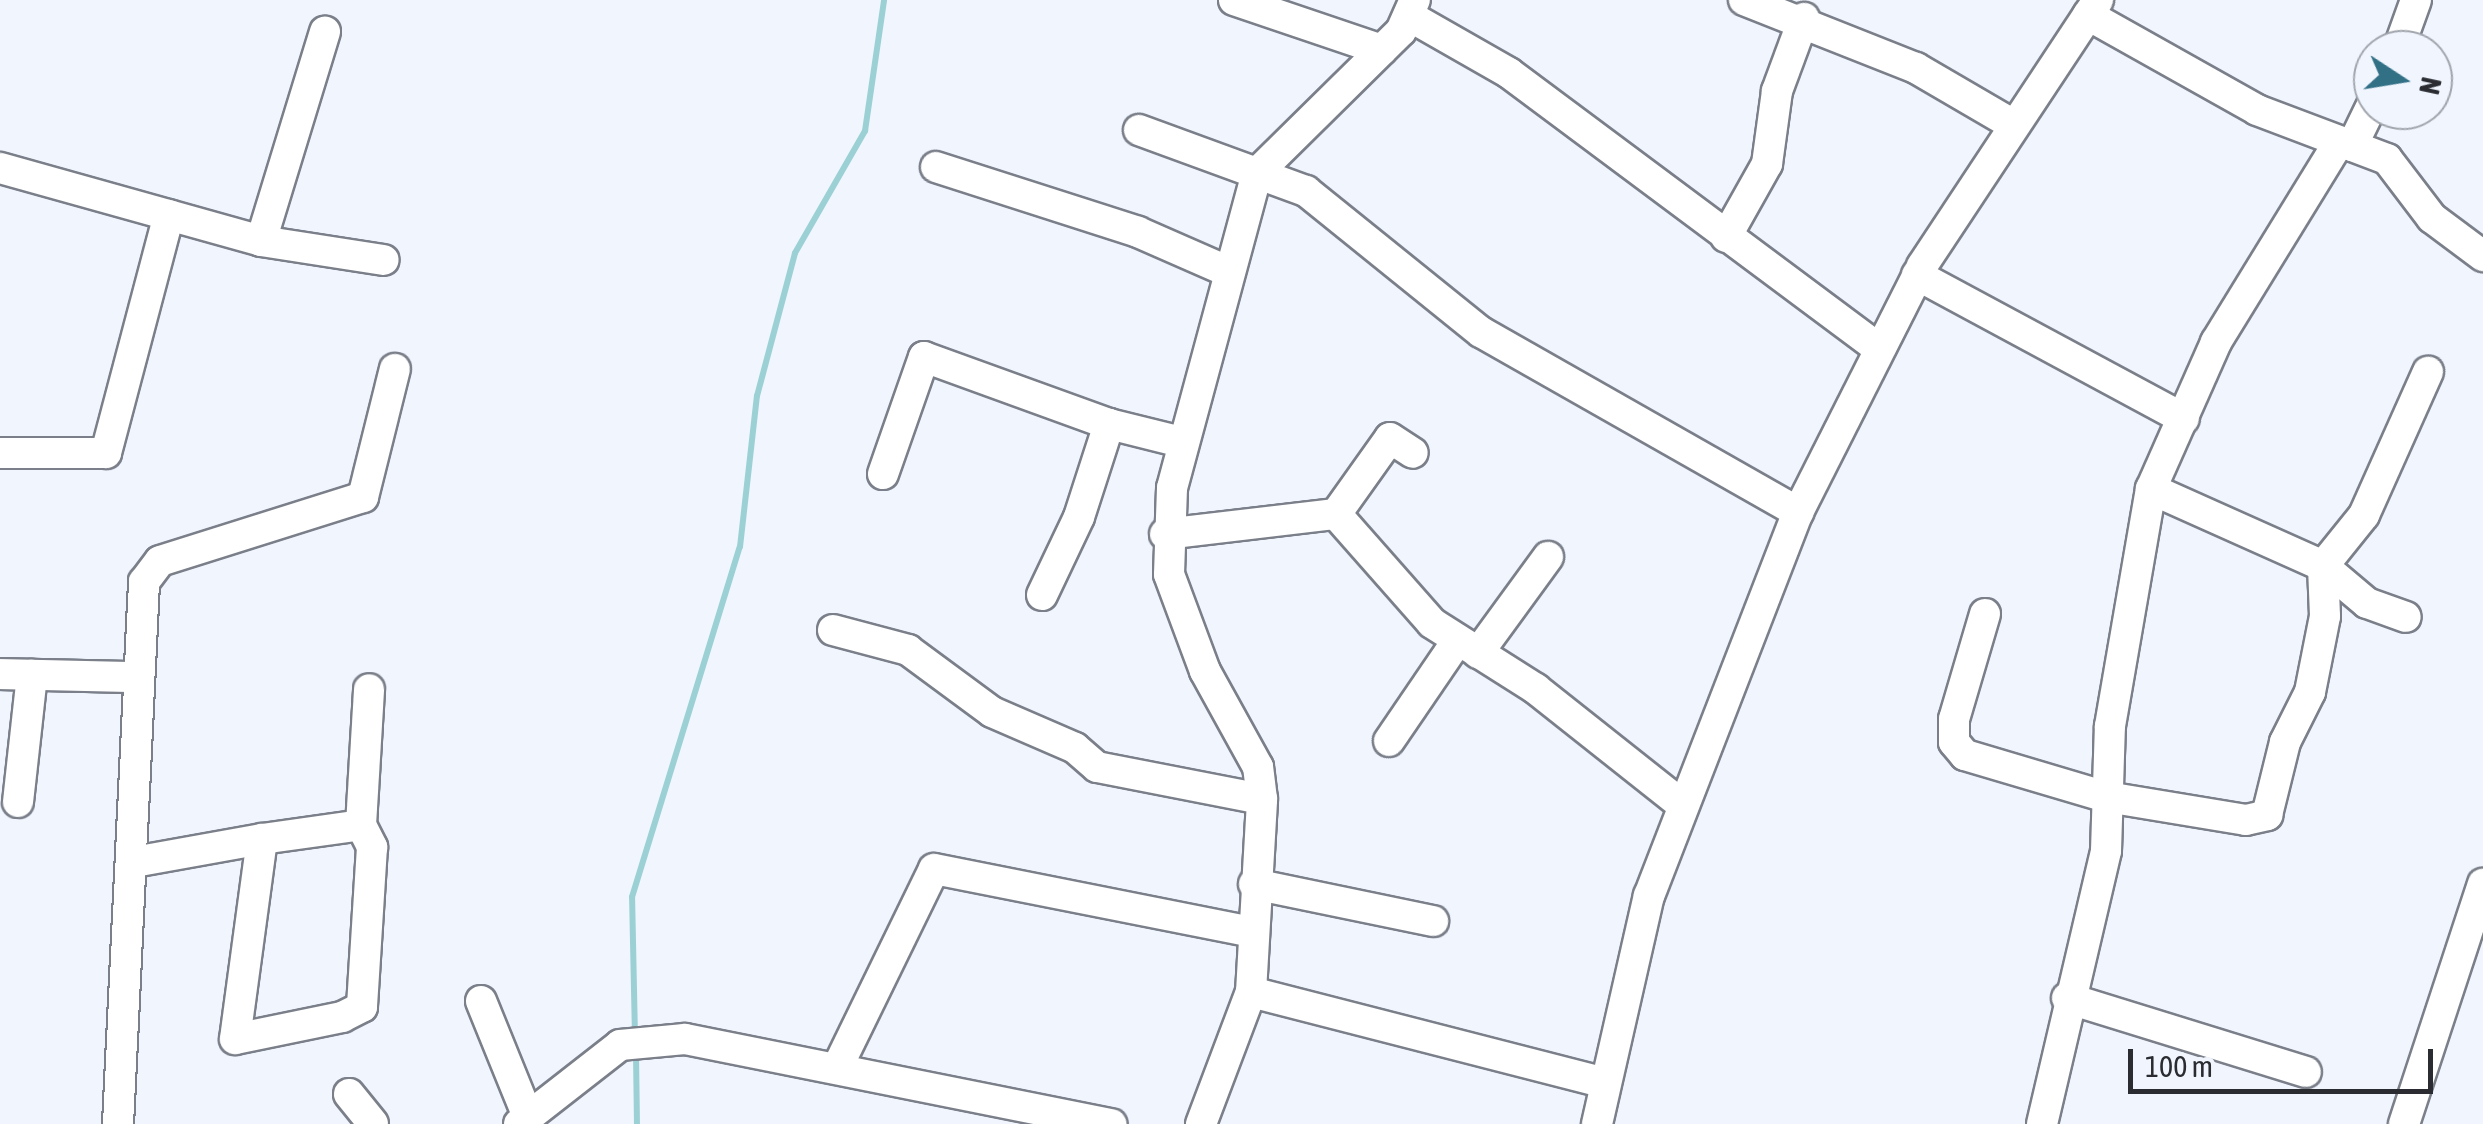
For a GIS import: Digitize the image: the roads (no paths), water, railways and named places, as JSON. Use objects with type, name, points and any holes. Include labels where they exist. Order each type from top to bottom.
[{"type":"street","points":[[1234,0],[1382,50]]},
{"type":"street","points":[[1744,0],[1804,18],[1916,68],[2012,124]]},
{"type":"street","points":[[2405,30],[2416,0]]},
{"type":"street","points":[[1597,1124],[1601,1082],[1681,804],[1798,512],[1877,347],[1917,275],[2012,124],[2093,8],[2257,110],[2345,146],[2387,158],[2432,218],[2483,256]]},
{"type":"street","points":[[1201,1124],[1251,992],[1254,884],[1262,799],[1258,767],[1205,671],[1169,574],[1165,534],[1181,442],[1257,173],[1382,50],[1413,9],[1508,73],[1877,347]]},
{"type":"street","points":[[1726,237],[1767,164],[1778,91],[1804,18]]},
{"type":"street","points":[[261,241],[325,32]]},
{"type":"street","points":[[1139,130],[1306,190],[1481,332],[1798,512]]},
{"type":"street","points":[[2042,1124],[2067,998],[2106,851],[2107,797],[2123,629],[2152,489],[2216,342],[2355,130]]},
{"type":"street","points":[[936,167],[1138,232],[1229,272]]},
{"type":"street","points":[[0,168],[261,241],[384,260]]},
{"type":"street","points":[[0,453],[106,453],[168,215]]},
{"type":"street","points":[[1917,275],[2184,419]]},
{"type":"street","points":[[883,474],[924,357],[1109,424],[1181,442]]},
{"type":"street","points":[[118,1124],[134,862],[136,677],[150,568],[363,497],[396,369]]},
{"type":"street","points":[[1985,614],[1954,742],[1985,764],[2107,797],[2246,820],[2267,815],[2285,742],[2310,692],[2325,616],[2322,566],[2364,515],[2428,372]]},
{"type":"street","points":[[1042,595],[1079,517],[1109,424]]},
{"type":"street","points":[[1165,534],[1336,514],[1390,438],[1414,453]]},
{"type":"street","points":[[2152,489],[2322,566],[2367,603],[2406,617]]},
{"type":"street","points":[[1336,514],[1414,606],[1681,804]]},
{"type":"street","points":[[1389,741],[1548,556]]},
{"type":"street","points":[[833,630],[908,650],[992,712],[1075,748],[1097,766],[1262,799]]},
{"type":"street","points":[[0,674],[136,677]]},
{"type":"street","points":[[18,802],[32,675]]},
{"type":"street","points":[[262,839],[235,1039],[362,1006],[372,847],[361,825],[369,689]]},
{"type":"street","points":[[134,862],[361,825]]},
{"type":"street","points":[[837,1068],[934,869],[1252,932]]},
{"type":"street","points":[[1254,884],[1434,920]]},
{"type":"street","points":[[2404,1124],[2483,884]]},
{"type":"street","points":[[1251,992],[1601,1082]]},
{"type":"street","points":[[2067,998],[2306,1072]]},
{"type":"street","points":[[481,1000],[523,1121],[620,1045],[685,1039],[1112,1124]]},
{"type":"street","points":[[349,1094],[373,1124]]},
{"type":"waterway","points":[[635,1037],[632,897],[740,547],[757,396],[795,253],[865,131],[884,0]]},
{"type":"waterway","points":[[636,1054],[637,1124]]}]
